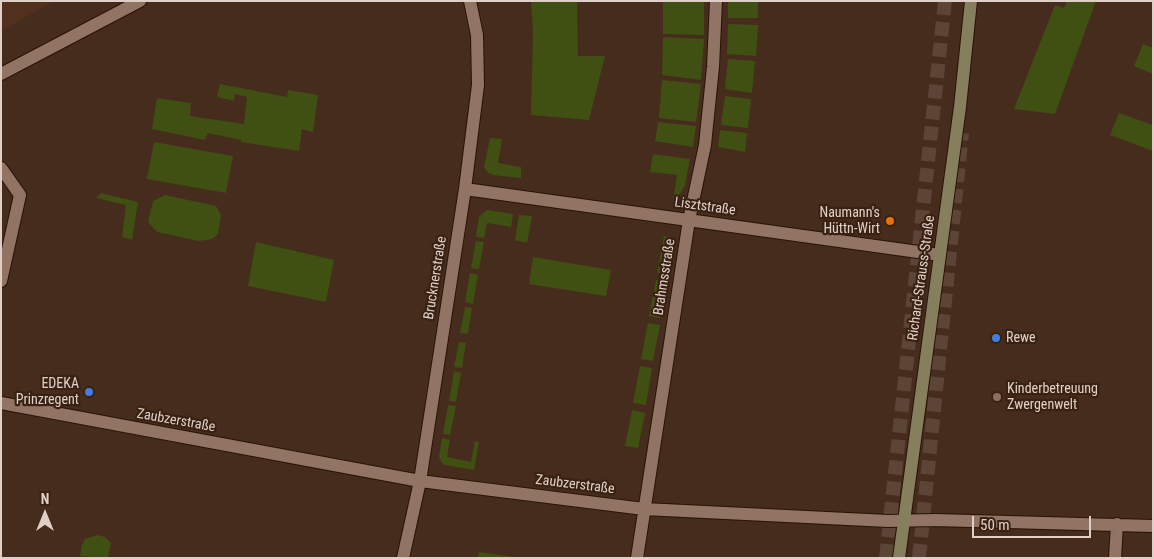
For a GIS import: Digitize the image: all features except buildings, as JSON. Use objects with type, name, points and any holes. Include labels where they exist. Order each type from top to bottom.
[{"type":"main road","name":"Richard-Strauss-Straße","points":[[899,558],[960,107],[971,1]]},
{"type":"street","points":[[1,74],[140,1]]},
{"type":"street","name":"Brucknerstraße","points":[[403,558],[420,481],[465,189],[478,85],[477,35],[470,1]]},
{"type":"street","name":"Brahmsstraße","points":[[637,558],[689,220],[706,136],[713,67],[716,1]]},
{"type":"street","points":[[1,168],[20,195],[1,281]]},
{"type":"street","name":"Lisztstraße","points":[[465,189],[940,255]]},
{"type":"street","name":"Zaubzerstraße","points":[[1,404],[420,481],[644,508],[904,521],[936,520],[1153,526]]},
{"type":"street","points":[[1115,558],[1117,524]]},
{"type":"shaded area","points":[[1,1],[54,1],[1,31]]},
{"type":"green space","points":[[531,1],[577,1],[578,56],[605,56],[589,120],[531,115],[533,32]]},
{"type":"green space","points":[[663,1],[704,1],[704,35],[663,34]]},
{"type":"green space","points":[[728,1],[758,1],[758,18],[728,18]]},
{"type":"green space","points":[[1067,1],[1096,1],[1055,114],[1014,109],[1055,5],[1064,8]]},
{"type":"green space","points":[[728,24],[758,25],[756,56],[727,54]]},
{"type":"green space","points":[[663,37],[704,39],[701,80],[662,75]]},
{"type":"green space","points":[[1143,44],[1153,48],[1153,74],[1134,66]]},
{"type":"green space","points":[[728,59],[755,61],[752,93],[725,89]]},
{"type":"green space","points":[[662,80],[701,84],[696,122],[659,118]]},
{"type":"green space","points":[[220,84],[287,97],[288,90],[318,95],[313,132],[302,129],[299,151],[241,142],[241,140],[208,133],[205,140],[152,129],[157,98],[191,103],[190,116],[244,124],[247,97],[235,94],[234,101],[217,97]]},
{"type":"green space","points":[[725,96],[751,99],[748,128],[721,125]]},
{"type":"green space","points":[[1119,113],[1153,125],[1153,151],[1110,135]]},
{"type":"green space","points":[[658,122],[696,126],[693,147],[655,141]]},
{"type":"green space","points":[[720,130],[747,133],[745,152],[718,147]]},
{"type":"green space","points":[[490,138],[502,139],[498,163],[521,167],[521,178],[493,175],[487,172],[484,167]]},
{"type":"green space","points":[[154,142],[233,156],[226,193],[147,179]]},
{"type":"green space","points":[[653,154],[690,159],[685,185],[673,201],[677,175],[650,172]]},
{"type":"green space","points":[[101,193],[138,202],[132,240],[122,237],[126,205],[96,198]]},
{"type":"green space","points":[[165,195],[216,206],[221,215],[218,234],[212,239],[199,241],[157,232],[148,222],[153,201]]},
{"type":"green space","points":[[487,210],[513,214],[511,227],[487,223],[484,238],[476,237],[479,217]]},
{"type":"green space","points":[[519,215],[532,216],[527,243],[515,240]]},
{"type":"green space","points":[[664,236],[669,238],[673,246],[668,274],[657,273]]},
{"type":"green space","points":[[476,241],[484,242],[479,269],[471,268]]},
{"type":"green space","points":[[256,242],[334,260],[326,302],[248,286]]},
{"type":"green space","points":[[533,257],[611,270],[606,296],[529,284]]},
{"type":"green space","points":[[470,273],[478,275],[473,304],[465,302]]},
{"type":"green space","points":[[656,280],[667,282],[660,318],[649,316]]},
{"type":"green space","points":[[465,307],[472,308],[468,334],[460,333]]},
{"type":"green space","points":[[648,323],[660,325],[653,361],[641,359]]},
{"type":"green space","points":[[459,342],[466,343],[462,368],[454,367]]},
{"type":"green space","points":[[640,366],[652,368],[646,405],[633,403]]},
{"type":"green space","points":[[454,371],[461,373],[456,402],[449,401]]},
{"type":"green space","points":[[448,405],[456,406],[450,435],[443,434]]},
{"type":"green space","points":[[632,410],[645,413],[638,448],[625,446]]},
{"type":"green space","points":[[442,438],[450,440],[447,457],[471,462],[475,441],[479,442],[474,470],[445,465],[441,462],[439,456]]},
{"type":"green space","points":[[97,535],[105,537],[111,543],[108,558],[80,556],[85,539]]},
{"type":"green space","points":[[479,552],[520,558],[478,558]]},
{"type":"tunnel","points":[[886,558],[945,1]]},
{"type":"tunnel","points":[[919,558],[962,133]]},
{"type":"place","name":"Naumann's Hüttn-Wirt","points":[[890,221]]},
{"type":"place","name":"Rewe","points":[[996,338]]},
{"type":"place","name":"EDEKA Prinzregent","points":[[89,392]]},
{"type":"place","name":"Kinderbetreuung Zwergenwelt","points":[[997,397]]}]
